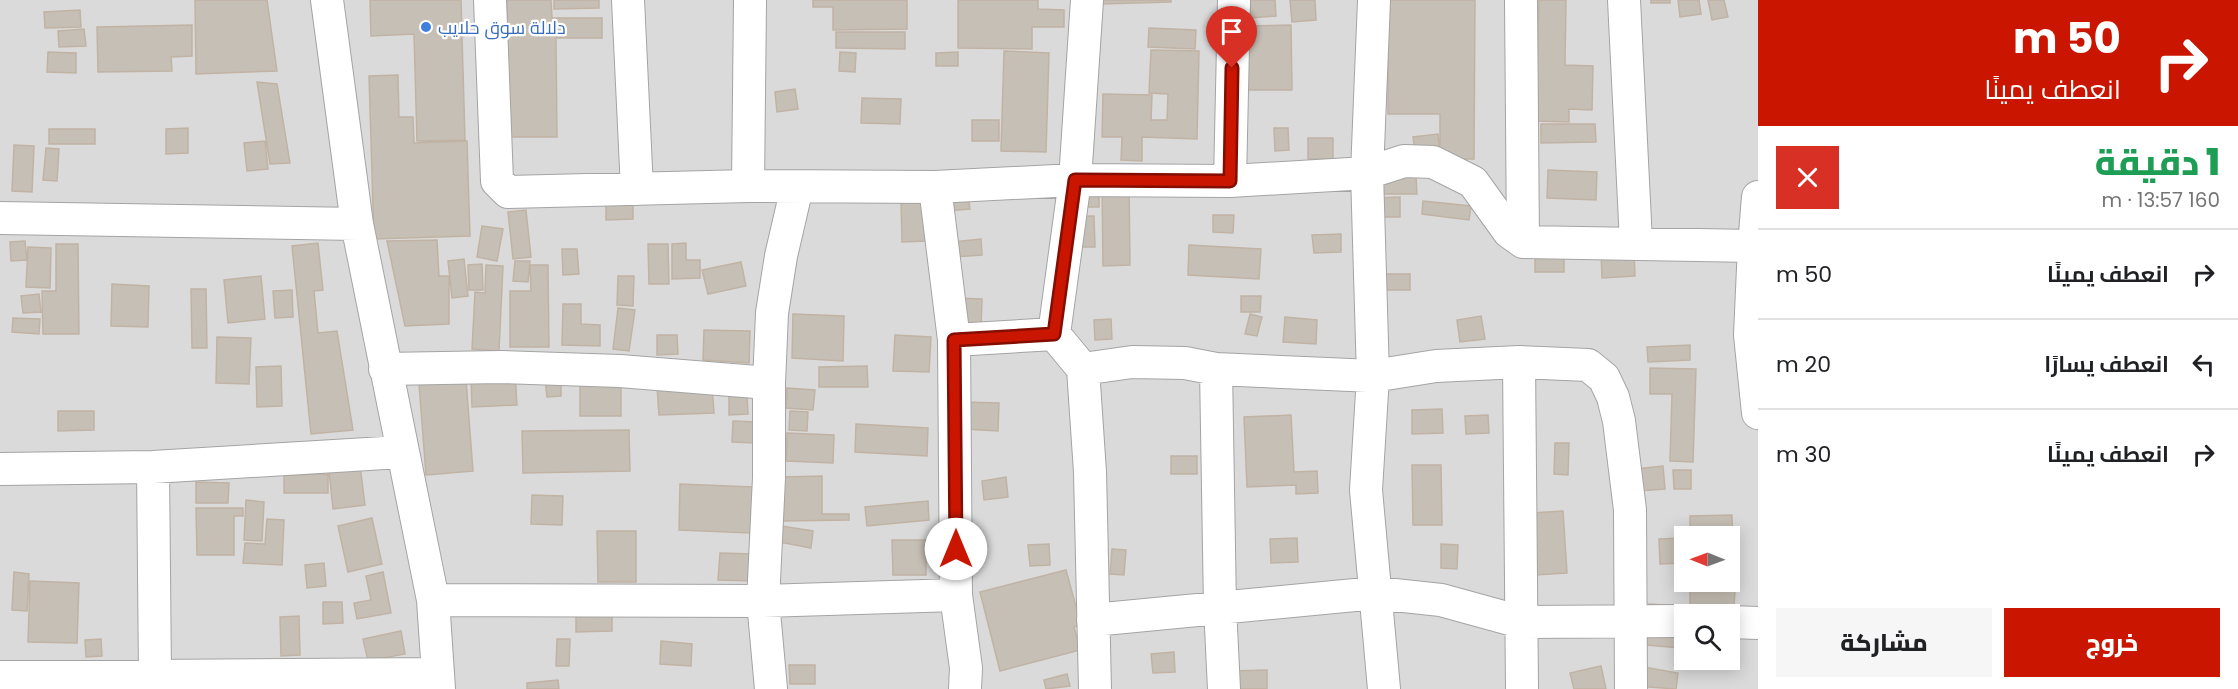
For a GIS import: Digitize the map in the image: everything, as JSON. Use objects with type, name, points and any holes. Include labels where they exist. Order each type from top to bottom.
[{"type":"street","points":[[0,676],[155,676],[438,682],[433,600],[401,452],[357,224],[327,0]]},
{"type":"street","points":[[490,0],[497,181],[500,187],[508,192],[748,186],[935,187],[1075,180],[1230,181],[1367,173],[1404,161],[1433,162],[1473,182],[1509,232],[1523,242],[1636,242],[1754,246]]},
{"type":"street","points":[[628,0],[637,189]]},
{"type":"street","points":[[748,186],[750,0]]},
{"type":"street","points":[[1087,0],[1075,180],[1054,334],[1083,369],[1090,472],[1095,689]]},
{"type":"street","points":[[1230,181],[1234,0]]},
{"type":"street","points":[[1374,0],[1367,173],[1373,376],[1366,490],[1384,689]]},
{"type":"street","points":[[1521,0],[1523,242]]},
{"type":"street","points":[[1624,0],[1636,242]]},
{"type":"street","points":[[771,689],[763,601],[770,478],[769,383],[772,313],[781,256],[797,187]]},
{"type":"street","points":[[935,187],[954,340],[956,595],[966,668],[965,689]]},
{"type":"street","points":[[1758,197],[1750,335],[1758,413]]},
{"type":"street","points":[[0,218],[357,224]]},
{"type":"street","points":[[954,340],[1054,334]]},
{"type":"street","points":[[1083,369],[1132,362],[1185,363],[1216,369],[1373,376],[1437,366],[1519,362],[1588,365],[1604,378],[1613,398],[1630,510],[1631,689]]},
{"type":"street","points":[[1519,362],[1522,689]]},
{"type":"street","points":[[385,369],[501,367],[620,371],[769,383]]},
{"type":"street","points":[[1216,369],[1220,607],[1224,689]]},
{"type":"street","points":[[0,469],[153,467],[401,452]]},
{"type":"street","points":[[153,467],[155,676]]},
{"type":"street","points":[[1093,620],[1376,593],[1441,600],[1521,622],[1674,621]]},
{"type":"street","points":[[433,600],[763,601],[956,595]]},
{"type":"street","points":[[1740,622],[1758,622]]},
{"type":"shaded area","points":[[0,0],[1758,0],[1758,689],[0,689]]},
{"type":"building","points":[[195,0],[267,0],[277,71],[196,74]]},
{"type":"building","points":[[370,0],[461,0],[465,140],[417,141],[414,34],[371,36]]},
{"type":"building","points":[[507,0],[551,0],[552,18],[602,18],[602,38],[556,38],[557,137],[508,137]]},
{"type":"building","points":[[554,0],[599,0],[599,8],[554,9]]},
{"type":"building","points":[[813,0],[907,0],[907,29],[833,30],[833,7],[813,7]]},
{"type":"building","points":[[958,0],[1038,0],[1038,9],[1064,10],[1064,27],[1032,27],[1032,49],[958,48]]},
{"type":"building","points":[[1101,0],[1171,0],[1171,2],[1101,4]]},
{"type":"building","points":[[1249,0],[1275,0],[1276,16],[1251,18]]},
{"type":"building","points":[[1290,0],[1315,0],[1316,20],[1292,22]]},
{"type":"building","points":[[1388,0],[1475,0],[1474,159],[1440,159],[1440,114],[1388,114]]},
{"type":"building","points":[[1539,0],[1566,0],[1565,65],[1593,66],[1592,110],[1569,109],[1569,122],[1536,121]]},
{"type":"building","points":[[1651,0],[1670,0],[1670,3],[1651,3]]},
{"type":"building","points":[[1678,0],[1699,0],[1701,14],[1680,17]]},
{"type":"building","points":[[1708,0],[1724,0],[1728,17],[1712,20]]},
{"type":"building","points":[[80,10],[81,27],[45,28],[44,12]]},
{"type":"building","points":[[192,25],[192,56],[171,57],[172,71],[98,72],[97,27]]},
{"type":"building","points":[[1291,25],[1292,90],[1245,90],[1244,26]]},
{"type":"building","points":[[1149,28],[1196,30],[1195,49],[1148,47]]},
{"type":"building","points":[[84,29],[86,46],[59,47],[58,31]]},
{"type":"building","points":[[836,32],[905,32],[905,49],[836,48]]},
{"type":"building","points":[[1151,50],[1199,51],[1197,139],[1142,137],[1142,161],[1121,160],[1122,137],[1102,137],[1103,94],[1152,95],[1151,120],[1167,120],[1168,94],[1149,93]]},
{"type":"building","points":[[1004,51],[1049,53],[1046,152],[1001,151]]},
{"type":"building","points":[[48,52],[76,53],[76,73],[47,72]]},
{"type":"building","points":[[840,52],[856,53],[855,72],[839,71]]},
{"type":"building","points":[[958,52],[958,66],[936,66],[936,53]]},
{"type":"building","points":[[398,75],[399,117],[413,117],[414,143],[467,141],[470,236],[374,239],[369,76]]},
{"type":"building","points":[[257,82],[277,84],[290,163],[270,164]]},
{"type":"building","points":[[795,89],[798,109],[777,112],[775,92]]},
{"type":"building","points":[[862,98],[901,99],[900,124],[861,123]]},
{"type":"building","points":[[972,120],[999,120],[999,141],[972,141]]},
{"type":"building","points":[[1541,124],[1595,124],[1596,142],[1541,143]]},
{"type":"building","points":[[188,128],[188,153],[166,154],[166,129]]},
{"type":"building","points":[[1274,128],[1288,128],[1289,150],[1275,151]]},
{"type":"building","points":[[49,129],[95,129],[95,144],[49,144]]},
{"type":"building","points":[[1438,134],[1440,157],[1416,160],[1413,137]]},
{"type":"building","points":[[1308,138],[1333,138],[1333,159],[1308,159]]},
{"type":"building","points":[[265,141],[268,169],[247,171],[244,143]]},
{"type":"building","points":[[14,145],[34,146],[32,192],[12,191]]},
{"type":"building","points":[[46,148],[59,149],[57,181],[43,180]]},
{"type":"building","points":[[1548,170],[1597,172],[1596,200],[1547,198]]},
{"type":"building","points":[[1379,177],[1416,177],[1417,194],[1379,194]]},
{"type":"building","points":[[1102,183],[1129,183],[1130,265],[1103,266]]},
{"type":"building","points":[[1082,184],[1099,184],[1099,207],[1082,207]]},
{"type":"building","points":[[968,195],[970,209],[947,211],[945,197]]},
{"type":"building","points":[[1400,197],[1400,217],[1374,217],[1374,198]]},
{"type":"building","points":[[925,201],[927,241],[902,242],[901,202]]},
{"type":"building","points":[[1423,201],[1471,206],[1469,220],[1422,214]]},
{"type":"building","points":[[633,204],[633,219],[606,220],[606,205]]},
{"type":"building","points":[[526,210],[531,257],[513,259],[508,212]]},
{"type":"building","points":[[1213,215],[1234,215],[1233,233],[1213,232]]},
{"type":"building","points":[[1075,216],[1094,216],[1095,247],[1076,247]]},
{"type":"building","points":[[482,226],[503,229],[497,261],[477,257]]},
{"type":"building","points":[[1341,234],[1341,252],[1314,253],[1312,235]]},
{"type":"building","points":[[981,239],[982,255],[954,257],[953,242]]},
{"type":"building","points":[[437,240],[439,276],[449,276],[449,324],[405,326],[387,241]]},
{"type":"building","points":[[25,241],[27,260],[11,261],[10,242]]},
{"type":"building","points":[[318,243],[323,290],[314,291],[318,333],[337,331],[353,430],[311,434],[292,246]]},
{"type":"building","points":[[686,243],[686,260],[700,260],[700,278],[672,279],[672,244]]},
{"type":"building","points":[[56,244],[78,244],[79,334],[43,334],[42,291],[56,291]]},
{"type":"building","points":[[648,244],[668,244],[669,284],[649,284]]},
{"type":"building","points":[[1189,245],[1261,249],[1259,279],[1188,275]]},
{"type":"building","points":[[28,247],[51,248],[50,288],[26,287]]},
{"type":"building","points":[[562,249],[577,249],[579,274],[563,275]]},
{"type":"building","points":[[1535,251],[1564,251],[1564,272],[1535,272]]},
{"type":"building","points":[[1634,252],[1635,276],[1602,278],[1601,253]]},
{"type":"building","points":[[464,259],[468,296],[452,298],[448,261]]},
{"type":"building","points":[[515,261],[530,261],[528,282],[513,281]]},
{"type":"building","points":[[741,262],[746,286],[708,294],[702,270]]},
{"type":"building","points":[[482,264],[483,290],[469,290],[468,265]]},
{"type":"building","points":[[486,265],[503,266],[499,351],[472,349],[475,292],[485,293]]},
{"type":"building","points":[[530,265],[548,265],[549,347],[510,347],[510,291],[531,291]]},
{"type":"building","points":[[1380,274],[1410,274],[1410,290],[1380,290]]},
{"type":"building","points":[[261,276],[265,319],[228,323],[224,280]]},
{"type":"building","points":[[618,276],[634,276],[633,306],[617,305]]},
{"type":"building","points":[[112,284],[149,286],[148,327],[111,326]]},
{"type":"building","points":[[191,289],[206,289],[207,348],[192,348]]},
{"type":"building","points":[[292,290],[293,317],[275,318],[273,291]]},
{"type":"building","points":[[39,294],[41,312],[23,313],[21,296]]},
{"type":"building","points":[[1241,296],[1261,296],[1260,312],[1241,312]]},
{"type":"building","points":[[957,298],[982,299],[981,328],[956,327]]},
{"type":"building","points":[[563,304],[581,304],[581,324],[600,325],[600,346],[562,345]]},
{"type":"building","points":[[618,308],[635,310],[629,351],[613,349]]},
{"type":"building","points":[[793,314],[844,316],[843,361],[792,358]]},
{"type":"building","points":[[1250,314],[1262,317],[1257,336],[1245,334]]},
{"type":"building","points":[[1481,316],[1485,339],[1460,342],[1457,320]]},
{"type":"building","points":[[1285,317],[1317,320],[1316,344],[1283,342]]},
{"type":"building","points":[[13,318],[40,319],[39,334],[12,332]]},
{"type":"building","points":[[1111,319],[1112,339],[1095,340],[1094,320]]},
{"type":"building","points":[[704,330],[750,331],[749,363],[703,360]]},
{"type":"building","points":[[657,335],[677,335],[678,354],[657,355]]},
{"type":"building","points":[[895,335],[931,337],[929,372],[893,371]]},
{"type":"building","points":[[217,337],[251,338],[249,384],[216,383]]},
{"type":"building","points":[[1690,345],[1690,360],[1648,362],[1647,347]]},
{"type":"building","points":[[281,366],[282,406],[257,407],[256,367]]},
{"type":"building","points":[[867,366],[868,387],[819,387],[819,367]]},
{"type":"building","points":[[1650,368],[1696,369],[1693,462],[1670,461],[1672,394],[1650,394]]},
{"type":"building","points":[[515,373],[517,405],[472,407],[471,375]]},
{"type":"building","points":[[545,378],[561,378],[561,396],[547,397]]},
{"type":"building","points":[[466,380],[473,471],[426,475],[419,384]]},
{"type":"building","points":[[580,381],[621,381],[621,416],[580,416]]},
{"type":"building","points":[[712,384],[714,413],[659,415],[657,386]]},
{"type":"building","points":[[787,388],[815,390],[813,410],[786,408]]},
{"type":"building","points":[[729,396],[747,396],[748,414],[729,415]]},
{"type":"building","points":[[965,402],[999,403],[998,431],[963,429]]},
{"type":"building","points":[[1442,409],[1443,433],[1412,434],[1412,410]]},
{"type":"building","points":[[58,411],[94,411],[94,430],[58,431]]},
{"type":"building","points":[[790,411],[808,412],[807,431],[789,430]]},
{"type":"building","points":[[1291,415],[1294,472],[1317,471],[1318,493],[1296,494],[1296,485],[1247,487],[1244,417]]},
{"type":"building","points":[[1488,415],[1489,433],[1466,434],[1465,416]]},
{"type":"building","points":[[733,421],[757,422],[755,443],[732,442]]},
{"type":"building","points":[[856,424],[928,428],[927,456],[855,452]]},
{"type":"building","points":[[629,430],[630,471],[523,473],[522,431]]},
{"type":"building","points":[[787,433],[834,435],[833,463],[786,461]]},
{"type":"building","points":[[1555,443],[1569,443],[1568,475],[1554,474]]},
{"type":"building","points":[[1171,456],[1197,456],[1197,474],[1171,474]]},
{"type":"building","points":[[359,458],[365,505],[333,509],[328,462]]},
{"type":"building","points":[[1412,465],[1441,465],[1442,525],[1413,525]]},
{"type":"building","points":[[1663,466],[1665,489],[1638,491],[1636,469]]},
{"type":"building","points":[[1673,470],[1691,470],[1691,489],[1674,489]]},
{"type":"building","points":[[328,474],[328,493],[284,493],[284,475]]},
{"type":"building","points":[[822,476],[822,514],[849,514],[849,520],[783,521],[782,477]]},
{"type":"building","points":[[1006,477],[1008,497],[984,500],[982,481]]},
{"type":"building","points":[[196,482],[229,483],[228,503],[196,503]]},
{"type":"building","points":[[680,484],[753,487],[751,533],[679,530]]},
{"type":"building","points":[[532,495],[563,496],[562,525],[531,524]]},
{"type":"building","points":[[246,500],[264,502],[262,541],[244,540]]},
{"type":"building","points":[[928,501],[929,520],[867,526],[865,507]]},
{"type":"building","points":[[196,508],[243,508],[243,516],[234,516],[234,555],[197,555]]},
{"type":"building","points":[[1563,511],[1567,573],[1535,575],[1531,513]]},
{"type":"building","points":[[1732,515],[1732,526],[1690,526],[1690,516]]},
{"type":"building","points":[[372,518],[382,564],[348,572],[338,526]]},
{"type":"building","points":[[267,519],[284,520],[282,565],[243,563],[245,543],[265,544]]},
{"type":"building","points":[[781,526],[813,531],[811,548],[779,542]]},
{"type":"building","points":[[597,531],[636,531],[636,582],[598,582]]},
{"type":"building","points":[[1297,538],[1298,562],[1271,563],[1270,539]]},
{"type":"building","points":[[1674,538],[1674,563],[1660,564],[1659,539]]},
{"type":"building","points":[[892,540],[926,540],[926,575],[893,575]]},
{"type":"building","points":[[1049,544],[1050,565],[1030,566],[1028,545]]},
{"type":"building","points":[[1441,544],[1458,545],[1457,569],[1441,568]]},
{"type":"building","points":[[1112,549],[1126,550],[1124,575],[1110,574]]},
{"type":"building","points":[[720,553],[753,554],[752,581],[718,580]]},
{"type":"building","points":[[324,563],[326,586],[307,588],[305,565]]},
{"type":"building","points":[[1066,570],[1081,625],[1074,627],[1080,650],[1000,671],[980,592]]},
{"type":"building","points":[[14,572],[29,574],[27,611],[12,610]]},
{"type":"building","points":[[383,572],[391,613],[357,619],[354,603],[371,600],[366,576]]},
{"type":"building","points":[[30,581],[79,583],[77,643],[28,642]]},
{"type":"building","points":[[1690,592],[1735,592],[1734,604],[1690,604]]},
{"type":"building","points":[[323,602],[342,602],[343,623],[323,624]]},
{"type":"building","points":[[1649,604],[1674,605],[1674,647],[1646,645]]},
{"type":"building","points":[[576,607],[612,607],[612,631],[576,632]]},
{"type":"building","points":[[299,616],[300,655],[281,656],[280,617]]},
{"type":"building","points":[[401,631],[405,654],[368,661],[363,639]]},
{"type":"building","points":[[101,639],[102,656],[86,657],[85,640]]},
{"type":"building","points":[[557,639],[570,639],[569,666],[556,666]]},
{"type":"building","points":[[661,641],[692,644],[691,666],[660,664]]},
{"type":"building","points":[[1174,652],[1175,672],[1153,673],[1151,654]]},
{"type":"building","points":[[789,665],[815,665],[815,684],[790,684]]},
{"type":"building","points":[[1601,666],[1606,689],[1574,689],[1570,673]]},
{"type":"building","points":[[1638,666],[1678,673],[1676,689],[1635,686]]},
{"type":"building","points":[[1267,670],[1267,689],[1231,689],[1231,671]]},
{"type":"building","points":[[1067,674],[1070,686],[1046,689],[1044,680]]},
{"type":"building","points":[[558,680],[559,689],[527,689],[527,683]]},
{"type":"place","name":"دلالة سوق حلايب","points":[[426,27]]},
{"type":"route","points":[[956,549],[954,340],[1054,334],[1075,180],[1230,181],[1232,68]]}]
